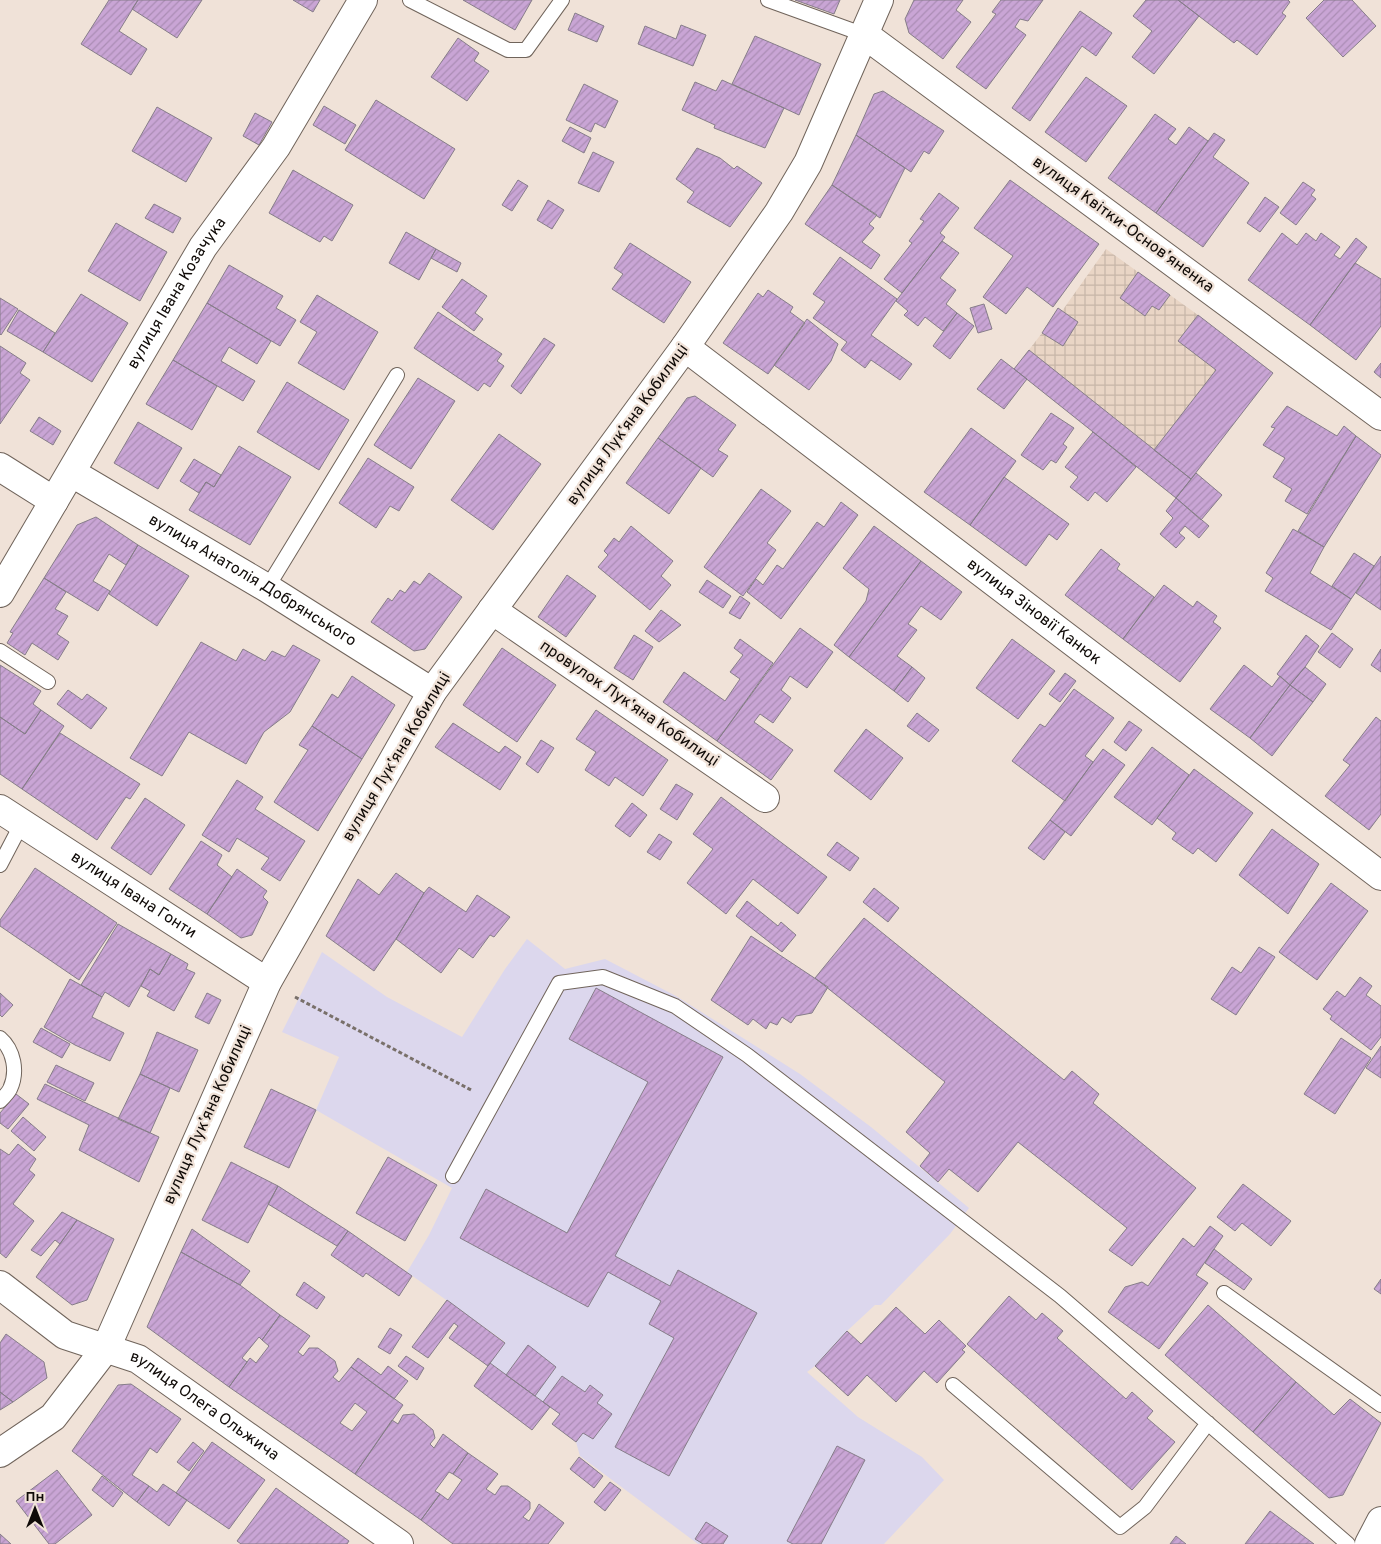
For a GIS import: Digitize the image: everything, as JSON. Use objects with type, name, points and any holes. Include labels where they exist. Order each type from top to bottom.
[{"type":"street","name":"вулиця Івана Козачука","points":[[0,593],[203,247],[276,147],[363,0]]},
{"type":"street","name":"вулиця Лукʼяна Кобилиці","points":[[0,1453],[52,1417],[106,1348],[267,982],[432,692],[685,347],[779,212],[808,163],[880,0]]},
{"type":"street","name":"вулиця Квітки-Основʼяненка","points":[[865,35],[1381,416]]},
{"type":"street","name":"вулиця Зіновії Канюк","points":[[685,347],[1381,876]]},
{"type":"street","points":[[0,468],[54,501]]},
{"type":"street","name":"вулиця Анатолія Добрянського","points":[[72,473],[267,588],[432,692]]},
{"type":"street","name":"провулок Лукʼяна Кобилиці","points":[[492,610],[765,798]]},
{"type":"street","name":"вулиця Івана Гонти","points":[[11,816],[267,982]]},
{"type":"street","name":"вулиця Олега Ольжича","points":[[0,1285],[65,1335],[138,1359],[399,1544]]},
{"type":"street","points":[[1369,1544],[1381,1521]]},
{"type":"lane","points":[[410,0],[508,50],[526,50],[562,0]]},
{"type":"lane","points":[[768,0],[865,35]]},
{"type":"lane","points":[[267,588],[397,375]]},
{"type":"lane","points":[[0,651],[48,682]]},
{"type":"lane","points":[[0,865],[11,816]]},
{"type":"lane","points":[[453,1176],[559,983],[603,977],[675,1006],[747,1055],[1052,1290],[1348,1544]]},
{"type":"lane","points":[[0,1038],[14,1061],[14,1075],[10,1090],[0,1101]]},
{"type":"lane","points":[[1224,1293],[1381,1405]]},
{"type":"lane","points":[[953,1385],[1120,1527],[1145,1506],[1208,1423]]},
{"type":"path","points":[[293,996],[494,1102]]},
{"type":"shaded area","points":[[1106,249],[1198,315],[1273,373],[1176,498],[1014,369],[1042,333],[1058,308],[1062,311]]},
{"type":"shaded area","points":[[527,939],[565,969],[605,959],[676,996],[800,1074],[871,1127],[969,1208],[950,1234],[881,1305],[875,1305],[807,1372],[858,1417],[922,1457],[944,1480],[884,1544],[698,1544],[580,1456],[576,1442],[552,1424],[559,1414],[490,1363],[505,1342],[407,1272],[429,1235],[452,1188],[316,1110],[339,1057],[282,1032],[322,952],[387,997],[462,1037],[505,969]]},
{"type":"building","points":[[109,0],[138,0],[119,31],[147,49],[131,75],[81,44]]},
{"type":"building","points":[[138,0],[202,0],[177,38],[132,9]]},
{"type":"building","points":[[293,0],[320,0],[313,12]]},
{"type":"building","points":[[463,0],[532,0],[515,30]]},
{"type":"building","points":[[795,0],[840,0],[834,14]]},
{"type":"building","points":[[914,0],[963,0],[956,10],[971,22],[943,59],[909,33],[905,19]]},
{"type":"building","points":[[1001,0],[1043,0],[1028,21],[1020,19],[1015,27],[1026,35],[986,89],[956,67],[996,14],[992,12]]},
{"type":"building","points":[[1146,0],[1178,0],[1199,16],[1154,74],[1132,57],[1152,31],[1133,16]]},
{"type":"building","points":[[1178,0],[1288,0],[1290,2],[1282,13],[1286,16],[1257,55],[1237,40],[1234,43]]},
{"type":"building","points":[[1324,0],[1352,0],[1376,26],[1343,57],[1306,18]]},
{"type":"building","points":[[1080,11],[1112,33],[1096,56],[1082,46],[1030,121],[1012,108]]},
{"type":"building","points":[[575,13],[604,26],[597,42],[568,30]]},
{"type":"building","points":[[681,25],[706,35],[693,66],[638,44],[645,26],[676,39]]},
{"type":"building","points":[[755,36],[821,64],[799,115],[732,84]]},
{"type":"building","points":[[458,38],[479,53],[474,61],[489,71],[467,101],[431,77]]},
{"type":"building","points":[[1086,77],[1127,106],[1086,162],[1045,132]]},
{"type":"building","points":[[722,80],[784,108],[765,148],[714,128],[715,125],[682,110],[695,82],[716,91]]},
{"type":"building","points":[[584,84],[618,101],[605,128],[595,123],[591,132],[566,120]]},
{"type":"building","points":[[883,91],[944,131],[929,154],[924,151],[911,172],[856,135],[874,94]]},
{"type":"building","points":[[376,100],[455,149],[424,199],[345,150]]},
{"type":"building","points":[[324,106],[356,125],[345,144],[313,125]]},
{"type":"building","points":[[157,107],[212,138],[186,182],[132,151]]},
{"type":"building","points":[[255,113],[272,122],[259,145],[243,136]]},
{"type":"building","points":[[1155,114],[1176,129],[1168,139],[1176,145],[1189,127],[1208,141],[1156,213],[1108,178]]},
{"type":"building","points":[[570,127],[591,138],[584,153],[562,141]]},
{"type":"building","points":[[1214,133],[1225,140],[1213,157],[1249,183],[1203,247],[1156,213]]},
{"type":"building","points":[[856,135],[905,168],[880,218],[832,185]]},
{"type":"building","points":[[697,148],[720,158],[734,169],[737,166],[762,183],[730,227],[687,202],[694,192],[676,179]]},
{"type":"building","points":[[593,152],[614,162],[599,192],[578,183]]},
{"type":"building","points":[[293,170],[353,205],[332,241],[324,236],[320,242],[269,213]]},
{"type":"building","points":[[518,180],[528,186],[512,211],[502,205]]},
{"type":"building","points":[[1010,180],[1099,244],[1053,307],[1027,287],[1006,314],[983,297],[1013,256],[974,228]]},
{"type":"building","points":[[1303,182],[1315,190],[1311,195],[1316,199],[1296,225],[1280,213]]},
{"type":"building","points":[[832,185],[877,215],[869,224],[874,228],[862,242],[880,255],[871,269],[805,224]]},
{"type":"building","points":[[939,193],[959,208],[940,233],[945,237],[902,293],[884,279],[912,243],[909,241],[924,221],[920,219]]},
{"type":"building","points":[[1265,197],[1279,207],[1260,232],[1247,223]]},
{"type":"building","points":[[548,200],[564,210],[552,229],[537,220]]},
{"type":"building","points":[[154,204],[181,218],[173,233],[145,218]]},
{"type":"building","points":[[116,223],[167,252],[140,301],[88,271]]},
{"type":"building","points":[[406,232],[436,249],[419,280],[389,263]]},
{"type":"building","points":[[1282,233],[1297,245],[1306,233],[1316,241],[1321,233],[1340,247],[1334,255],[1340,259],[1356,238],[1367,247],[1310,325],[1248,280]]},
{"type":"building","points":[[942,241],[959,253],[940,278],[956,290],[946,304],[957,313],[943,331],[925,317],[918,326],[904,315],[908,311],[896,301]]},
{"type":"building","points":[[630,243],[691,282],[664,323],[612,289],[623,274],[614,268]]},
{"type":"building","points":[[436,249],[461,263],[457,272],[431,258]]},
{"type":"building","points":[[840,257],[897,299],[871,335],[912,364],[900,380],[871,360],[865,368],[841,350],[847,342],[813,318],[825,302],[813,294]]},
{"type":"building","points":[[1355,263],[1381,279],[1381,326],[1356,360],[1310,325]]},
{"type":"building","points":[[229,265],[283,296],[276,308],[296,320],[280,346],[207,303]]},
{"type":"building","points":[[1138,272],[1170,295],[1159,310],[1152,306],[1145,316],[1120,298]]},
{"type":"building","points":[[462,279],[487,296],[475,313],[483,319],[474,331],[442,307]]},
{"type":"building","points":[[768,290],[793,307],[790,312],[805,323],[768,374],[723,343],[758,293],[763,297]]},
{"type":"building","points":[[81,294],[128,323],[92,382],[43,352]]},
{"type":"building","points":[[317,295],[378,332],[344,390],[298,363],[317,332],[300,322]]},
{"type":"building","points":[[0,298],[18,309],[1,335],[0,334]]},
{"type":"building","points":[[207,303],[271,341],[257,364],[229,347],[221,361],[255,381],[243,401],[173,360]]},
{"type":"building","points":[[984,304],[992,329],[978,333],[970,308]]},
{"type":"building","points":[[1058,308],[1078,322],[1063,346],[1042,333]]},
{"type":"building","points":[[19,310],[55,333],[43,352],[7,331]]},
{"type":"building","points":[[438,312],[502,354],[497,361],[504,366],[490,387],[484,383],[478,391],[414,348]]},
{"type":"building","points":[[957,313],[974,326],[950,359],[933,346]]},
{"type":"building","points":[[1198,315],[1273,373],[1191,479],[1154,450],[1216,370],[1178,341]]},
{"type":"building","points":[[807,319],[838,344],[831,361],[809,390],[774,365]]},
{"type":"building","points":[[544,338],[555,345],[521,394],[511,386]]},
{"type":"building","points":[[0,346],[26,363],[20,373],[30,380],[0,424]]},
{"type":"building","points":[[1029,350],[1191,479],[1176,498],[1014,369]]},
{"type":"building","points":[[1001,359],[1027,379],[1004,409],[977,389]]},
{"type":"building","points":[[173,360],[217,386],[192,430],[146,404]]},
{"type":"building","points":[[1381,363],[1381,378],[1374,372]]},
{"type":"building","points":[[418,378],[455,401],[411,469],[374,445]]},
{"type":"building","points":[[287,382],[349,420],[319,470],[257,432]]},
{"type":"building","points":[[695,396],[736,425],[718,450],[728,456],[713,477],[658,438],[687,398]]},
{"type":"building","points":[[1287,406],[1337,436],[1344,426],[1356,436],[1307,514],[1285,501],[1292,489],[1273,477],[1285,458],[1263,445],[1275,428],[1271,427]]},
{"type":"building","points":[[1051,413],[1074,428],[1063,444],[1067,447],[1056,463],[1051,460],[1043,470],[1021,455]]},
{"type":"building","points":[[39,417],[61,431],[53,445],[30,431]]},
{"type":"building","points":[[138,422],[182,448],[158,489],[114,463]]},
{"type":"building","points":[[971,428],[1016,461],[970,525],[924,492]]},
{"type":"building","points":[[1093,432],[1136,467],[1107,502],[1095,492],[1088,501],[1070,487],[1078,477],[1065,467]]},
{"type":"building","points":[[499,434],[541,464],[493,530],[451,500]]},
{"type":"building","points":[[1356,436],[1381,456],[1324,547],[1298,531]]},
{"type":"building","points":[[658,438],[701,468],[669,514],[626,483]]},
{"type":"building","points":[[239,446],[291,477],[250,545],[189,510],[206,482],[214,487]]},
{"type":"building","points":[[368,458],[414,487],[399,511],[390,506],[376,528],[339,503]]},
{"type":"building","points":[[194,459],[221,475],[214,487],[206,482],[199,493],[180,481]]},
{"type":"building","points":[[1196,473],[1222,495],[1201,520],[1176,498]]},
{"type":"building","points":[[1004,477],[1069,524],[1057,540],[1049,534],[1026,566],[970,525]]},
{"type":"building","points":[[761,489],[791,511],[767,543],[776,550],[743,596],[704,567]]},
{"type":"building","points":[[1176,498],[1209,526],[1199,538],[1185,526],[1179,533],[1185,538],[1176,548],[1160,534],[1173,518],[1166,511]]},
{"type":"building","points":[[841,502],[858,515],[781,619],[747,592],[756,579],[763,585],[777,565],[783,569],[817,522],[824,527]]},
{"type":"building","points":[[96,517],[138,545],[126,565],[109,554],[93,581],[110,591],[98,611],[44,578],[77,525]]},
{"type":"building","points":[[631,526],[673,561],[661,576],[671,585],[650,610],[598,567],[608,555],[604,551],[614,538],[619,542]]},
{"type":"building","points":[[874,526],[921,561],[849,657],[834,645],[866,601],[869,589],[843,568]]},
{"type":"building","points":[[1293,529],[1324,547],[1310,573],[1351,599],[1331,630],[1265,591],[1273,578],[1266,573]]},
{"type":"building","points":[[138,545],[189,576],[157,626],[109,594]]},
{"type":"building","points":[[1101,549],[1120,564],[1117,569],[1154,597],[1123,639],[1065,595]]},
{"type":"building","points":[[1354,553],[1374,566],[1351,599],[1332,586]]},
{"type":"building","points":[[1381,556],[1381,610],[1356,593]]},
{"type":"building","points":[[921,561],[962,592],[941,620],[921,606],[908,624],[917,630],[897,656],[912,667],[894,691],[849,657]]},
{"type":"building","points":[[429,573],[462,597],[425,649],[414,651],[371,622],[388,598],[392,601],[400,590],[405,593],[414,581],[420,585]]},
{"type":"building","points":[[567,575],[596,596],[566,637],[538,617]]},
{"type":"building","points":[[44,578],[66,592],[55,609],[68,616],[57,634],[69,642],[58,660],[32,643],[25,655],[7,643],[13,633],[10,632]]},
{"type":"building","points":[[707,580],[731,596],[723,608],[699,592]]},
{"type":"building","points":[[1164,585],[1193,607],[1197,601],[1217,616],[1213,622],[1221,628],[1180,682],[1123,639]]},
{"type":"building","points":[[740,596],[750,603],[740,619],[729,613]]},
{"type":"building","points":[[661,610],[681,625],[659,642],[645,631]]},
{"type":"building","points":[[800,628],[833,652],[807,688],[790,676],[781,690],[791,698],[773,723],[760,714],[754,722],[793,750],[771,780],[717,741]]},
{"type":"building","points":[[1332,633],[1353,649],[1340,668],[1318,652]]},
{"type":"building","points":[[634,635],[653,647],[633,680],[614,668]]},
{"type":"building","points":[[1306,635],[1319,646],[1290,685],[1277,674]]},
{"type":"building","points":[[740,639],[773,663],[717,741],[663,702],[684,672],[725,701],[740,679],[730,672],[743,655],[734,648]]},
{"type":"building","points":[[1012,639],[1055,671],[1018,719],[976,688]]},
{"type":"building","points":[[201,642],[236,661],[243,649],[265,661],[272,651],[285,657],[293,645],[320,660],[290,712],[264,732],[246,764],[189,732],[162,776],[130,758]]},
{"type":"building","points":[[502,648],[556,685],[517,742],[463,705]]},
{"type":"building","points":[[1381,649],[1381,672],[1371,665]]},
{"type":"building","points":[[0,665],[41,691],[33,704],[41,710],[25,734],[0,717]]},
{"type":"building","points":[[1244,665],[1272,687],[1280,676],[1290,685],[1250,738],[1210,709]]},
{"type":"building","points":[[912,667],[925,678],[908,702],[894,691]]},
{"type":"building","points":[[1305,667],[1326,684],[1313,702],[1290,685]]},
{"type":"building","points":[[1065,673],[1076,681],[1060,702],[1049,694]]},
{"type":"building","points":[[352,676],[395,705],[362,759],[312,726],[332,694],[338,698]]},
{"type":"building","points":[[1290,685],[1313,702],[1272,756],[1250,738]]},
{"type":"building","points":[[1074,689],[1114,718],[1085,756],[1093,762],[1065,801],[1012,761],[1040,724],[1045,727]]},
{"type":"building","points":[[68,690],[82,700],[87,694],[107,708],[91,729],[57,704]]},
{"type":"building","points":[[41,710],[64,726],[22,789],[0,774],[0,717],[25,734]]},
{"type":"building","points":[[596,710],[668,760],[643,796],[615,777],[609,786],[585,770],[596,752],[576,739]]},
{"type":"building","points":[[917,713],[939,730],[929,742],[907,726]]},
{"type":"building","points":[[1376,717],[1381,721],[1381,814],[1369,830],[1325,796],[1350,765],[1343,760]]},
{"type":"building","points":[[1129,721],[1142,730],[1126,751],[1114,742]]},
{"type":"building","points":[[453,723],[499,753],[505,746],[521,757],[500,790],[435,747]]},
{"type":"building","points":[[312,726],[362,759],[318,831],[274,802],[308,750],[299,745]]},
{"type":"building","points":[[866,729],[903,758],[871,800],[834,771]]},
{"type":"building","points":[[60,733],[140,784],[130,799],[126,797],[97,840],[22,789]]},
{"type":"building","points":[[541,740],[554,748],[538,773],[526,764]]},
{"type":"building","points":[[1152,747],[1189,775],[1152,825],[1114,797]]},
{"type":"building","points":[[1103,749],[1125,765],[1071,836],[1050,820]]},
{"type":"building","points":[[1194,769],[1253,813],[1216,862],[1198,848],[1193,854],[1172,839],[1176,833],[1157,818]]},
{"type":"building","points":[[237,780],[263,797],[255,809],[305,841],[280,881],[261,869],[269,858],[237,838],[229,852],[202,835]]},
{"type":"building","points":[[676,784],[693,794],[677,820],[660,809]]},
{"type":"building","points":[[721,797],[827,877],[798,914],[753,879],[726,914],[687,883],[713,849],[693,834]]},
{"type":"building","points":[[145,798],[185,825],[151,875],[111,848]]},
{"type":"building","points":[[632,803],[647,815],[630,837],[615,826]]},
{"type":"building","points":[[1050,820],[1065,832],[1044,860],[1028,848]]},
{"type":"building","points":[[1272,829],[1319,864],[1288,914],[1239,875]]},
{"type":"building","points":[[659,834],[672,842],[660,860],[647,852]]},
{"type":"building","points":[[201,841],[222,855],[217,865],[232,877],[207,914],[169,889]]},
{"type":"building","points":[[837,842],[859,858],[850,871],[827,855]]},
{"type":"building","points":[[35,868],[117,923],[79,980],[0,926],[0,920]]},
{"type":"building","points":[[237,869],[267,891],[263,897],[268,902],[252,935],[241,938],[207,914]]},
{"type":"building","points":[[396,873],[424,893],[374,971],[326,936],[358,879],[379,895]]},
{"type":"building","points":[[1331,883],[1368,911],[1317,980],[1279,952]]},
{"type":"building","points":[[429,887],[466,912],[477,895],[510,917],[494,937],[490,935],[473,958],[459,948],[441,973],[396,939]]},
{"type":"building","points":[[874,888],[899,908],[888,922],[863,902]]},
{"type":"building","points":[[747,901],[778,926],[781,922],[796,935],[782,952],[736,916]]},
{"type":"building","points":[[864,918],[1064,1080],[1072,1071],[1099,1094],[1093,1103],[1196,1188],[1132,1266],[1109,1250],[1127,1228],[1018,1142],[978,1192],[949,1169],[938,1182],[920,1166],[930,1153],[906,1132],[945,1082],[815,978]]},
{"type":"building","points":[[118,924],[171,954],[159,975],[150,969],[129,1007],[105,992],[102,997],[81,985]]},
{"type":"building","points":[[751,936],[828,987],[812,1013],[796,1016],[791,1023],[782,1017],[777,1025],[770,1022],[766,1029],[753,1019],[748,1025],[711,1000]]},
{"type":"building","points":[[1259,947],[1275,957],[1236,1015],[1211,999],[1232,967],[1241,973]]},
{"type":"building","points":[[171,954],[188,964],[186,969],[195,973],[174,1011],[147,996],[150,991],[141,986],[150,969],[159,975]]},
{"type":"building","points":[[1360,977],[1372,986],[1366,995],[1381,1006],[1381,1037],[1371,1050],[1330,1019],[1332,1016],[1323,1009],[1337,991],[1345,997]]},
{"type":"building","points":[[70,979],[102,997],[92,1017],[124,1033],[110,1061],[75,1045],[44,1027]]},
{"type":"building","points":[[596,988],[723,1057],[615,1256],[670,1286],[678,1270],[757,1313],[669,1476],[615,1447],[674,1338],[649,1324],[661,1301],[608,1272],[588,1307],[460,1238],[486,1189],[567,1233],[648,1082],[569,1039]]},
{"type":"building","points":[[0,993],[13,1005],[2,1017],[0,1015]]},
{"type":"building","points":[[207,993],[221,1000],[209,1024],[195,1017]]},
{"type":"building","points":[[41,1028],[70,1044],[62,1058],[33,1042]]},
{"type":"building","points":[[157,1032],[198,1050],[179,1092],[140,1074]]},
{"type":"building","points":[[1341,1038],[1371,1058],[1335,1114],[1304,1094]]},
{"type":"building","points":[[1381,1046],[1381,1078],[1366,1068]]},
{"type":"building","points":[[56,1065],[94,1083],[85,1101],[47,1082]]},
{"type":"building","points":[[140,1074],[170,1088],[150,1133],[118,1119]]},
{"type":"building","points":[[45,1084],[159,1137],[139,1182],[79,1150],[89,1125],[37,1099]]},
{"type":"building","points":[[271,1089],[316,1110],[289,1168],[244,1147]]},
{"type":"building","points":[[16,1094],[29,1104],[8,1129],[0,1123],[0,1113]]},
{"type":"building","points":[[23,1117],[46,1137],[34,1151],[11,1131]]},
{"type":"building","points":[[18,1144],[36,1159],[29,1170],[35,1175],[13,1204],[34,1221],[6,1258],[0,1253],[0,1149],[9,1155]]},
{"type":"building","points":[[388,1157],[437,1185],[405,1241],[356,1213]]},
{"type":"building","points":[[231,1162],[278,1186],[248,1243],[202,1220]]},
{"type":"building","points":[[1243,1184],[1291,1221],[1271,1246],[1242,1223],[1235,1231],[1217,1217]]},
{"type":"building","points":[[278,1186],[348,1231],[337,1246],[268,1204]]},
{"type":"building","points":[[62,1212],[77,1220],[60,1244],[55,1240],[41,1256],[31,1250]]},
{"type":"building","points":[[77,1220],[114,1239],[87,1300],[72,1305],[36,1277]]},
{"type":"building","points":[[1210,1226],[1223,1236],[1196,1275],[1208,1283],[1159,1349],[1108,1312],[1125,1287],[1142,1282],[1148,1286],[1183,1238],[1194,1247]]},
{"type":"building","points":[[192,1229],[250,1271],[240,1285],[181,1252]]},
{"type":"building","points":[[348,1231],[412,1276],[399,1296],[366,1273],[363,1277],[331,1255]]},
{"type":"building","points":[[1214,1249],[1252,1279],[1244,1290],[1205,1263]]},
{"type":"building","points":[[181,1252],[240,1285],[280,1315],[262,1340],[259,1337],[242,1358],[247,1362],[229,1387],[147,1327]]},
{"type":"building","points":[[1381,1279],[1381,1294],[1374,1289]]},
{"type":"building","points":[[304,1282],[325,1297],[317,1309],[296,1295]]},
{"type":"building","points":[[1009,1296],[1036,1320],[1042,1313],[1063,1331],[1057,1338],[1126,1399],[1132,1392],[1153,1411],[1147,1418],[1175,1442],[1132,1490],[967,1344]]},
{"type":"building","points":[[447,1300],[505,1343],[488,1366],[449,1338],[458,1326],[454,1323],[428,1358],[412,1347]]},
{"type":"building","points":[[1208,1305],[1296,1382],[1253,1432],[1165,1355]]},
{"type":"building","points":[[896,1307],[925,1334],[939,1320],[966,1346],[962,1350],[965,1352],[937,1383],[924,1371],[896,1402],[867,1375],[848,1396],[815,1366],[847,1331],[861,1344]]},
{"type":"building","points":[[280,1315],[310,1336],[298,1352],[303,1356],[309,1348],[318,1348],[335,1361],[338,1371],[333,1377],[339,1382],[351,1367],[403,1405],[355,1474],[229,1387],[250,1358],[256,1363],[269,1346],[262,1340]],"holes":[[[355,1403],[367,1412],[352,1431],[340,1423]]]},
{"type":"building","points":[[390,1328],[402,1335],[390,1354],[378,1347]]},
{"type":"building","points":[[6,1334],[44,1362],[47,1378],[13,1402],[0,1392],[0,1343]]},
{"type":"building","points":[[528,1345],[556,1367],[535,1396],[506,1375]]},
{"type":"building","points":[[406,1356],[424,1368],[417,1380],[398,1366]]},
{"type":"building","points":[[358,1358],[381,1375],[388,1366],[408,1381],[394,1399],[351,1367]]},
{"type":"building","points":[[490,1363],[550,1407],[532,1430],[474,1386]]},
{"type":"building","points":[[562,1376],[585,1392],[590,1385],[603,1395],[597,1403],[612,1414],[593,1439],[583,1433],[576,1442],[552,1424],[560,1414],[543,1402]]},
{"type":"building","points":[[1296,1382],[1334,1415],[1350,1399],[1381,1423],[1343,1495],[1329,1498],[1253,1432]]},
{"type":"building","points":[[131,1384],[181,1419],[157,1453],[150,1448],[132,1475],[149,1486],[137,1502],[72,1451],[118,1385]]},
{"type":"building","points":[[0,1392],[13,1402],[0,1410]]},
{"type":"building","points":[[414,1414],[433,1430],[435,1438],[430,1444],[434,1448],[443,1434],[468,1453],[453,1474],[449,1472],[435,1491],[440,1494],[421,1520],[355,1474],[392,1420],[398,1424],[403,1415]]},
{"type":"building","points":[[193,1442],[204,1451],[189,1471],[177,1462]]},
{"type":"building","points":[[212,1442],[265,1480],[229,1529],[176,1493]]},
{"type":"building","points":[[837,1446],[865,1460],[821,1544],[793,1544],[787,1541]]},
{"type":"building","points":[[468,1453],[498,1474],[486,1489],[495,1495],[501,1486],[508,1486],[530,1502],[530,1509],[523,1517],[529,1521],[539,1504],[564,1523],[548,1544],[453,1544],[421,1520],[440,1494],[448,1500],[462,1480],[453,1474]]},
{"type":"building","points":[[579,1457],[603,1476],[594,1488],[570,1469]]},
{"type":"building","points":[[57,1470],[92,1515],[55,1544],[49,1544],[16,1501]]},
{"type":"building","points":[[102,1476],[123,1493],[113,1507],[92,1490]]},
{"type":"building","points":[[610,1482],[621,1490],[605,1511],[594,1502]]},
{"type":"building","points":[[163,1484],[187,1500],[169,1526],[137,1502],[149,1486],[157,1492]]},
{"type":"building","points":[[276,1488],[349,1541],[347,1544],[241,1544],[237,1541]]},
{"type":"building","points":[[1270,1511],[1314,1544],[1245,1544]]},
{"type":"building","points":[[706,1522],[728,1536],[723,1544],[703,1544],[695,1539]]},
{"type":"building","points":[[0,1534],[11,1544],[0,1544]]},
{"type":"building","points":[[1176,1536],[1186,1544],[1170,1544]]}]
